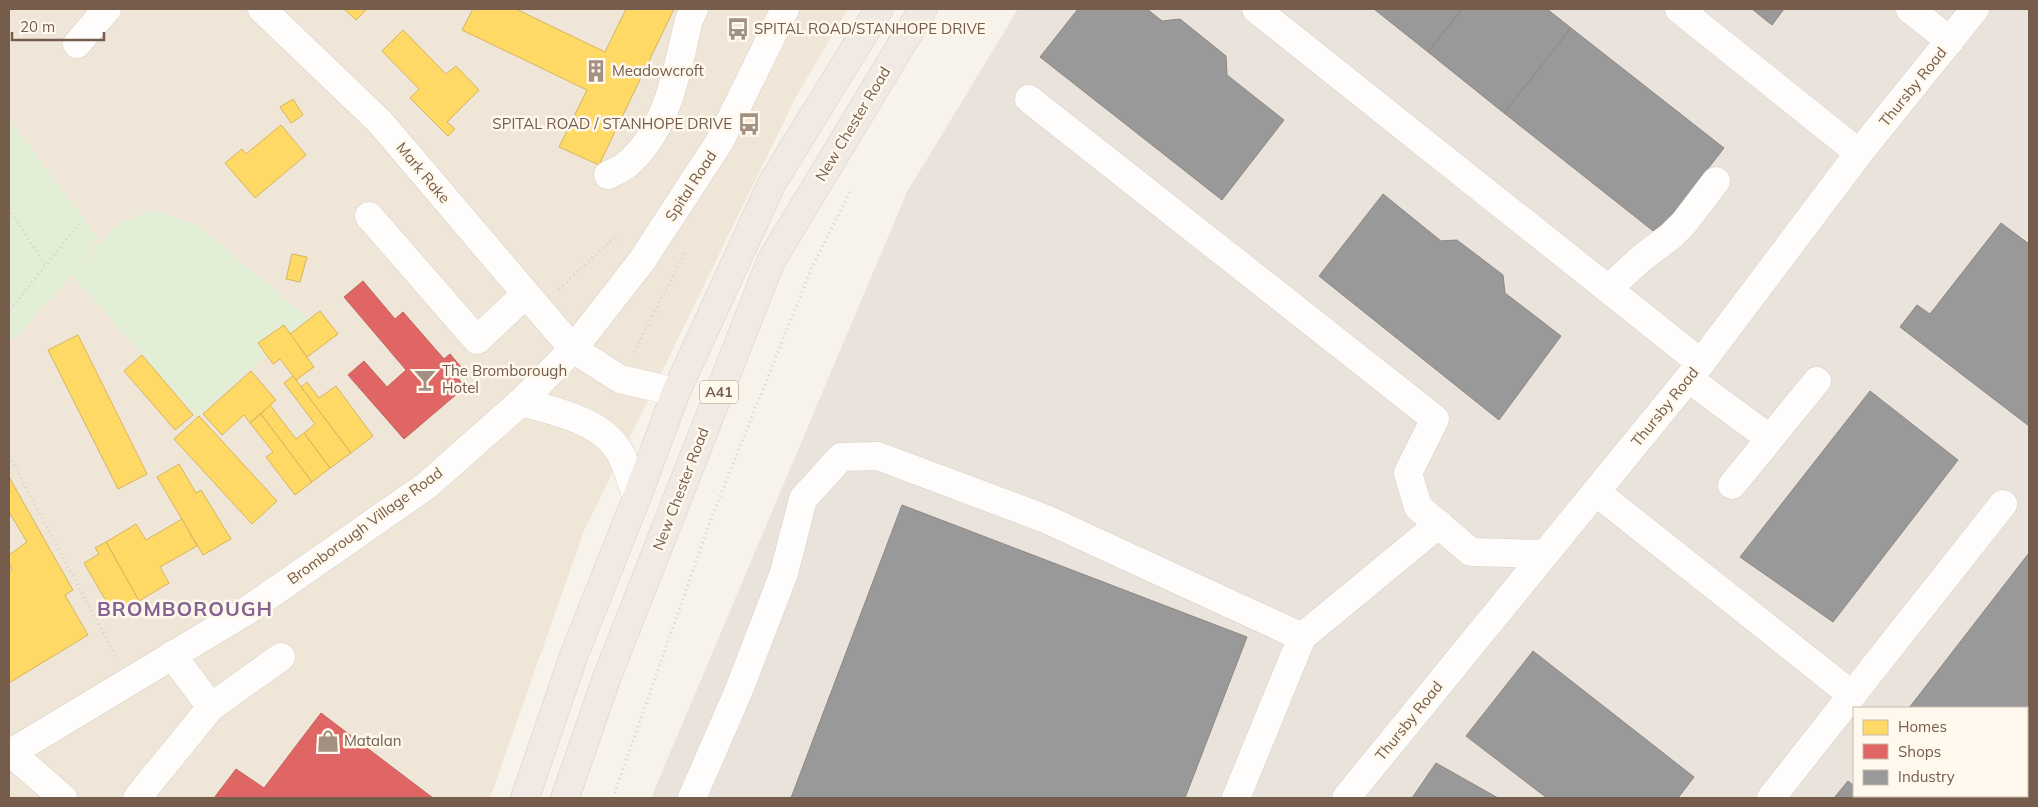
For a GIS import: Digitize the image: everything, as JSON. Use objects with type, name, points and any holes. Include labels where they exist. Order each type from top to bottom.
[{"type":"highway","name":"A41","points":[[525,798],[574,655],[637,497],[676,392],[772,183],[879,9]]},
{"type":"highway","name":"New Chester Road","points":[[565,798],[607,677],[771,261],[923,9]]},
{"type":"street","points":[[77,44],[107,9]]},
{"type":"street","name":"Mark Rake","points":[[262,9],[380,122],[572,349],[620,379],[676,392]]},
{"type":"street","points":[[608,175],[625,167],[641,150],[661,120],[689,20],[694,9]]},
{"type":"street","name":"Spital Road","points":[[572,349],[641,262],[720,141],[785,9]]},
{"type":"street","points":[[1256,9],[1608,289],[1769,438]]},
{"type":"street","points":[[1679,9],[1859,153]]},
{"type":"street","points":[[1910,9],[1950,41]]},
{"type":"street","name":"Thursby Road","points":[[1346,798],[1695,371],[1859,153],[1975,9]]},
{"type":"street","points":[[1029,99],[1435,419],[1408,473],[1418,507],[1471,552],[1545,554]]},
{"type":"street","points":[[1608,289],[1643,257],[1671,236],[1716,181]]},
{"type":"street","points":[[369,216],[477,340],[526,294]]},
{"type":"street","name":"Bromborough Village Road","points":[[10,754],[248,610],[426,486],[521,402],[572,349]]},
{"type":"street","points":[[1732,485],[1817,381]]},
{"type":"street","points":[[521,402],[565,414],[596,428],[619,450],[637,497]]},
{"type":"street","points":[[692,798],[739,690],[784,572],[802,499],[841,457],[878,456],[1046,519],[1302,637]]},
{"type":"street","points":[[1596,492],[1852,695]]},
{"type":"street","points":[[1771,798],[2002,504]]},
{"type":"street","points":[[1236,798],[1302,637],[1439,524]]},
{"type":"street","points":[[172,655],[211,707]]},
{"type":"street","points":[[137,798],[211,707],[282,658]]},
{"type":"street","points":[[10,754],[63,798]]},
{"type":"path","points":[[613,798],[715,510],[812,267],[853,187]]},
{"type":"path","points":[[9,209],[46,266]]},
{"type":"path","points":[[9,309],[79,224]]},
{"type":"path","points":[[9,456],[129,682]]},
{"type":"shaded area","points":[[9,9],[848,9],[796,97],[584,531],[490,798],[9,798]]},
{"type":"shaded area","points":[[1018,9],[2029,9],[2029,798],[651,798],[907,192]]},
{"type":"green space","points":[[9,119],[98,238],[76,270],[113,227],[150,210],[196,224],[309,319],[290,334],[283,325],[258,343],[266,355],[197,417],[72,275],[21,332],[9,342]]},
{"type":"building: Homes","points":[[344,9],[367,9],[356,20]]},
{"type":"building: Homes","name":"Meadowcroft","points":[[473,9],[519,9],[605,52],[626,9],[674,9],[599,165],[559,147],[587,90],[462,30]]},
{"type":"building: Homes","points":[[403,30],[446,74],[456,66],[479,90],[447,122],[455,129],[448,136],[410,98],[419,89],[382,51]]},
{"type":"building: Homes","points":[[293,99],[303,115],[291,123],[280,107]]},
{"type":"building: Homes","points":[[281,125],[306,155],[255,198],[225,163],[242,149],[246,154]]},
{"type":"building: Homes","points":[[292,254],[307,257],[300,282],[286,279]]},
{"type":"building: Homes","points":[[320,311],[338,334],[307,357],[290,334]]},
{"type":"building: Homes","points":[[284,325],[314,367],[296,380],[280,359],[273,364],[258,343]]},
{"type":"building: Homes","points":[[78,335],[147,474],[118,489],[48,350]]},
{"type":"building: Homes","points":[[142,355],[193,415],[175,430],[124,371]]},
{"type":"building: Homes","points":[[251,371],[276,400],[250,423],[244,415],[222,435],[203,414]]},
{"type":"building: Homes","points":[[293,376],[351,453],[330,468],[304,433],[315,424],[284,383]]},
{"type":"building: Homes","points":[[307,382],[319,398],[336,386],[373,436],[351,453],[301,387]]},
{"type":"building: Homes","points":[[270,405],[296,439],[304,433],[330,468],[312,482],[261,414]]},
{"type":"building: Homes","points":[[261,414],[312,482],[295,495],[266,457],[273,452],[250,423]]},
{"type":"building: Homes","points":[[199,416],[277,501],[252,524],[174,439]]},
{"type":"building: Homes","points":[[179,464],[196,493],[201,490],[231,539],[203,555],[157,477]]},
{"type":"building: Homes","points":[[9,477],[73,590],[65,595],[88,635],[9,683],[9,572],[12,569],[9,564],[9,555],[27,542],[9,512]]},
{"type":"building: Homes","points":[[182,519],[197,546],[160,567],[169,583],[139,601],[106,542],[136,524],[146,540]]},
{"type":"building: Homes","points":[[106,542],[139,601],[114,615],[84,563],[99,554],[95,548]]},
{"type":"building: Shops","points":[[363,281],[395,319],[403,312],[444,359],[450,354],[461,367],[454,373],[465,387],[404,439],[348,375],[364,361],[387,387],[406,370],[344,297]]},
{"type":"building: Shops","name":"Matalan","points":[[321,713],[433,798],[214,798],[236,769],[264,788]]},
{"type":"building: Industry","points":[[1078,9],[1147,9],[1162,21],[1180,19],[1226,56],[1227,75],[1284,120],[1222,200],[1040,57]]},
{"type":"building: Industry","points":[[1374,9],[1462,9],[1428,52]]},
{"type":"building: Industry","points":[[1462,9],[1547,9],[1571,28],[1504,113],[1428,52]]},
{"type":"building: Industry","points":[[1752,9],[1784,9],[1772,25]]},
{"type":"building: Industry","points":[[1571,28],[1724,148],[1657,234],[1504,113]]},
{"type":"building: Industry","points":[[1383,194],[1441,241],[1457,240],[1503,275],[1505,293],[1561,336],[1499,420],[1319,276]]},
{"type":"building: Industry","points":[[2001,223],[2029,244],[2029,426],[1900,327],[1917,305],[1930,314]]},
{"type":"building: Industry","points":[[1870,391],[1958,460],[1833,622],[1740,557]]},
{"type":"building: Industry","points":[[902,505],[1247,637],[1185,798],[791,798]]},
{"type":"building: Industry","points":[[2029,553],[2028,734],[2028,707],[1910,707]]},
{"type":"building: Industry","points":[[1533,651],[1694,777],[1678,798],[1547,798],[1466,736]]},
{"type":"building: Industry","points":[[1436,763],[1498,798],[1412,798]]},
{"type":"building: Industry","points":[[1848,781],[1853,785],[1853,797],[1869,798],[1834,798]]},
{"type":"place","name":"SPITAL ROAD/STANHOPE DRIVE","points":[[738,29]]},
{"type":"place","name":"Meadowcroft","points":[[596,71]]},
{"type":"place","name":"SPITAL ROAD / STANHOPE DRIVE","points":[[749,124]]},
{"type":"place","name":"The Bromborough Hotel","points":[[425,380]]},
{"type":"place","name":"Matalan","points":[[328,741]]},
{"type":"district","name":"BROMBOROUGH","points":[[185,609]]}]
